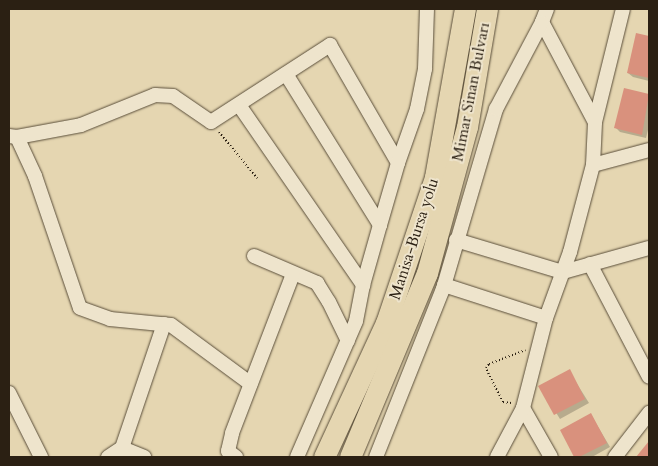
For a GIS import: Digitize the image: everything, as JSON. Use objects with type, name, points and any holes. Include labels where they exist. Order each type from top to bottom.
[{"type":"highway","name":"Manisa-Bursa yolu","points":[[324,457],[386,323],[435,178],[466,9]]},
{"type":"highway","name":"Mimar Sinan Bulvarı","points":[[350,457],[426,273],[467,126],[488,9]]},
{"type":"street","points":[[297,457],[356,321],[363,285],[398,163],[418,108],[425,69],[427,9]]},
{"type":"street","points":[[497,457],[523,408],[546,318],[563,272],[593,164],[595,122],[623,9]]},
{"type":"street","points":[[544,15],[595,122]]},
{"type":"street","points":[[376,457],[444,285],[496,109],[544,15]]},
{"type":"street","points":[[251,384],[171,325],[110,319],[80,308],[35,176],[13,136],[81,125],[155,95],[173,96],[211,122],[330,45],[398,163]]},
{"type":"street","points":[[286,74],[380,225]]},
{"type":"street","points":[[239,105],[363,285]]},
{"type":"street","points":[[593,164],[649,150]]},
{"type":"street","points":[[456,240],[563,272],[649,248]]},
{"type":"street","points":[[254,256],[316,283],[329,302],[348,341]]},
{"type":"street","points":[[590,264],[649,376]]},
{"type":"street","points":[[230,455],[232,433],[293,274]]},
{"type":"street","points":[[444,285],[546,318]]},
{"type":"street","points":[[122,453],[164,324]]},
{"type":"street","points":[[9,393],[41,457]]},
{"type":"street","points":[[523,408],[551,457]]},
{"type":"street","points":[[615,457],[649,413]]},
{"type":"street","points":[[108,457],[122,453],[144,457]]},
{"type":"path","points":[[211,122],[256,178]]},
{"type":"path","points":[[523,408],[504,402],[486,368],[489,364],[540,344]]},
{"type":"building","points":[[636,33],[649,36],[649,78],[627,73]]},
{"type":"building","points":[[624,88],[649,94],[642,135],[614,128]]},
{"type":"building","points":[[570,369],[585,399],[554,415],[538,386]]},
{"type":"building","points":[[591,413],[607,443],[579,457],[574,457],[560,430]]},
{"type":"building","points":[[649,441],[649,457],[636,457]]}]
